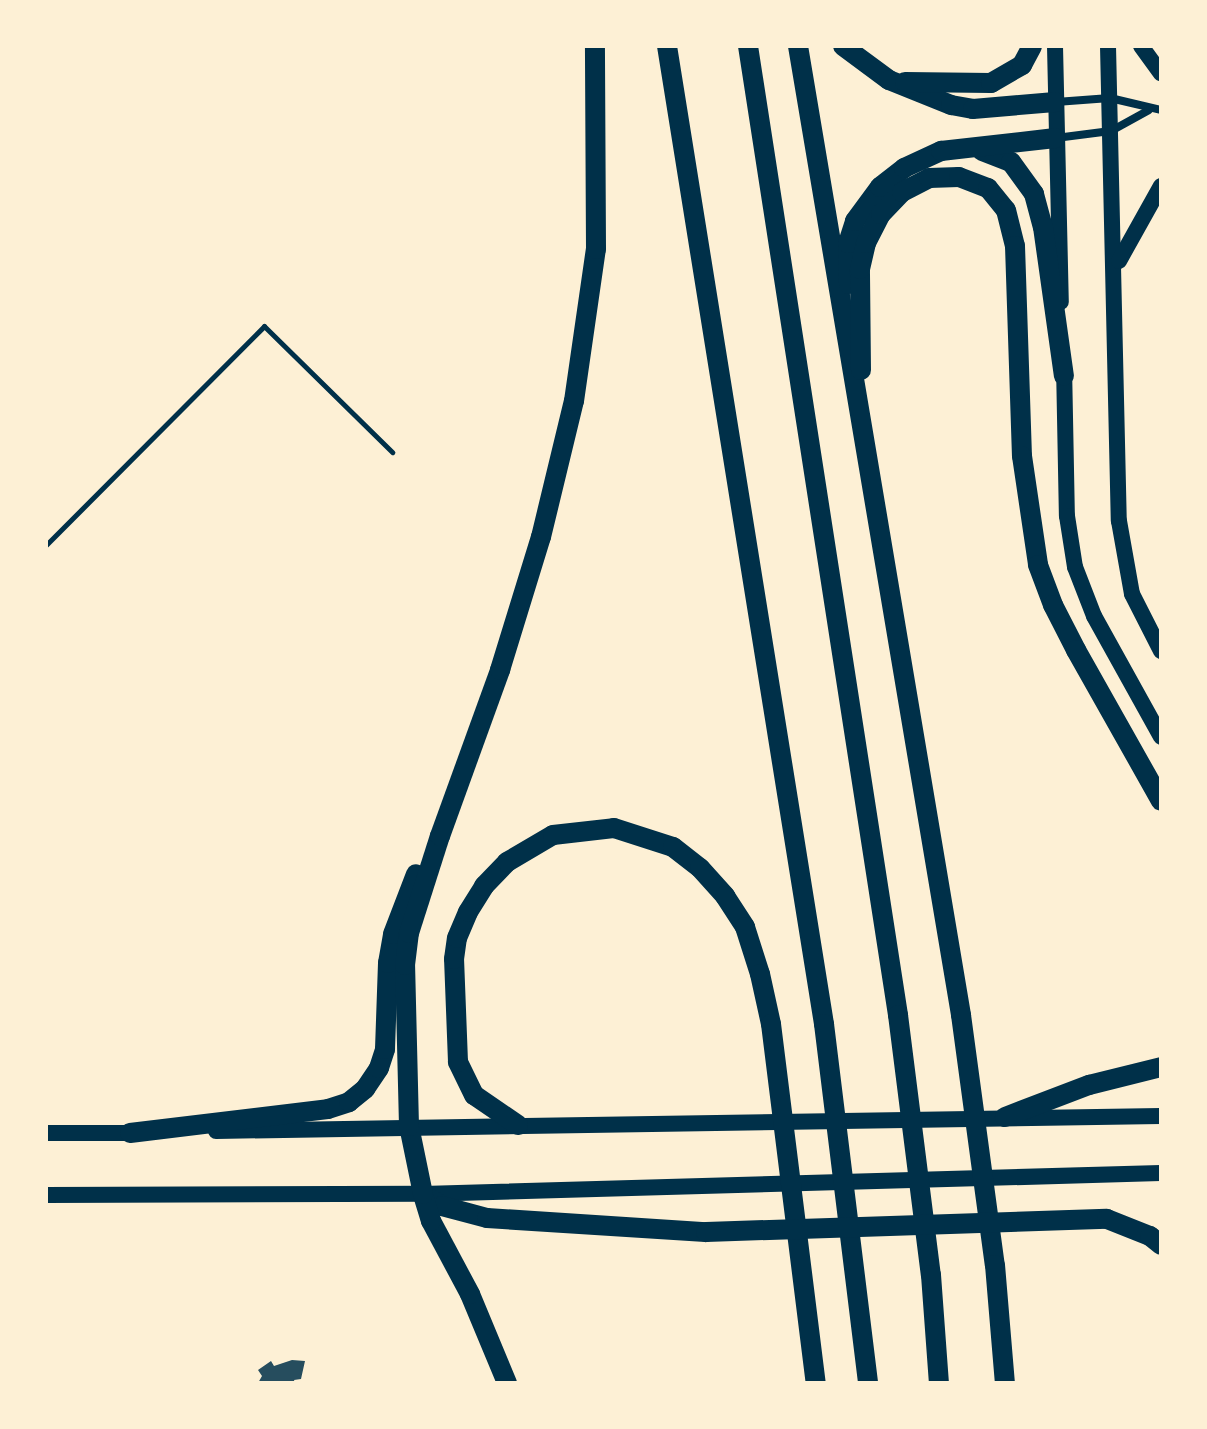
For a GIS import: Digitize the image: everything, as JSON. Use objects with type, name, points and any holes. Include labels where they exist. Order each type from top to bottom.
[{"type":"highway","points":[[507,1383],[470,1294],[431,1221],[423,1194],[409,1126],[405,965],[409,933],[440,836],[500,670],[537,552],[574,401],[596,249],[595,46]]},
{"type":"highway","points":[[667,46],[824,1024],[868,1383]]},
{"type":"highway","points":[[748,46],[898,1015],[931,1275],[939,1383]]},
{"type":"highway","points":[[798,46],[961,1015],[995,1265],[1005,1383]]},
{"type":"highway","points":[[843,46],[889,80],[922,96],[973,109],[1055,102]]},
{"type":"highway","points":[[889,80],[941,85],[991,83],[1013,73],[1032,46]]},
{"type":"highway","points":[[861,373],[847,263],[855,221],[875,193],[904,168],[927,155],[1055,138]]},
{"type":"highway","points":[[954,150],[1003,157],[1018,169],[1034,194],[1043,227],[1064,376]]},
{"type":"highway","points":[[862,435],[860,269],[866,243],[881,214],[902,192],[929,178],[959,177],[988,188],[1006,210],[1015,246],[1022,456],[1038,565],[1053,605],[1076,650],[1161,801]]},
{"type":"highway","points":[[518,1125],[491,1110],[474,1095],[465,1080],[455,1035],[454,959],[462,925],[484,886],[507,862],[553,835],[614,828],[639,833],[673,847],[700,868],[725,896],[745,927],[771,1024],[816,1383]]},
{"type":"highway","points":[[130,1133],[328,1109],[349,1102],[365,1089],[379,1068],[385,1049],[388,963],[393,934],[418,869],[440,836]]},
{"type":"highway","points":[[1005,1117],[1089,1085],[1161,1067]]},
{"type":"highway","points":[[423,1194],[442,1206],[487,1218],[706,1232],[1107,1219],[1150,1236],[1161,1245]]},
{"type":"main road","points":[[1055,46],[1055,138],[1068,525],[1075,567],[1094,616],[1161,737]]},
{"type":"main road","points":[[1108,46],[1116,269],[1119,521],[1132,594],[1161,651]]},
{"type":"main road","points":[[1141,46],[1161,74]]},
{"type":"main road","points":[[1116,269],[1133,230],[1161,186]]},
{"type":"main road","points":[[46,1133],[1161,1116]]},
{"type":"main road","points":[[46,1195],[423,1194],[1140,1173],[1161,1176]]},
{"type":"street","points":[[1055,102],[1110,98],[1150,110],[1161,110]]},
{"type":"street","points":[[1055,138],[1111,131],[1150,110]]},
{"type":"lane","points":[[46,545],[264,326],[392,452]]},
{"type":"building","points":[[292,1360],[305,1361],[301,1379],[294,1380],[295,1383],[258,1383],[262,1376],[258,1370],[271,1361],[274,1366]]}]
